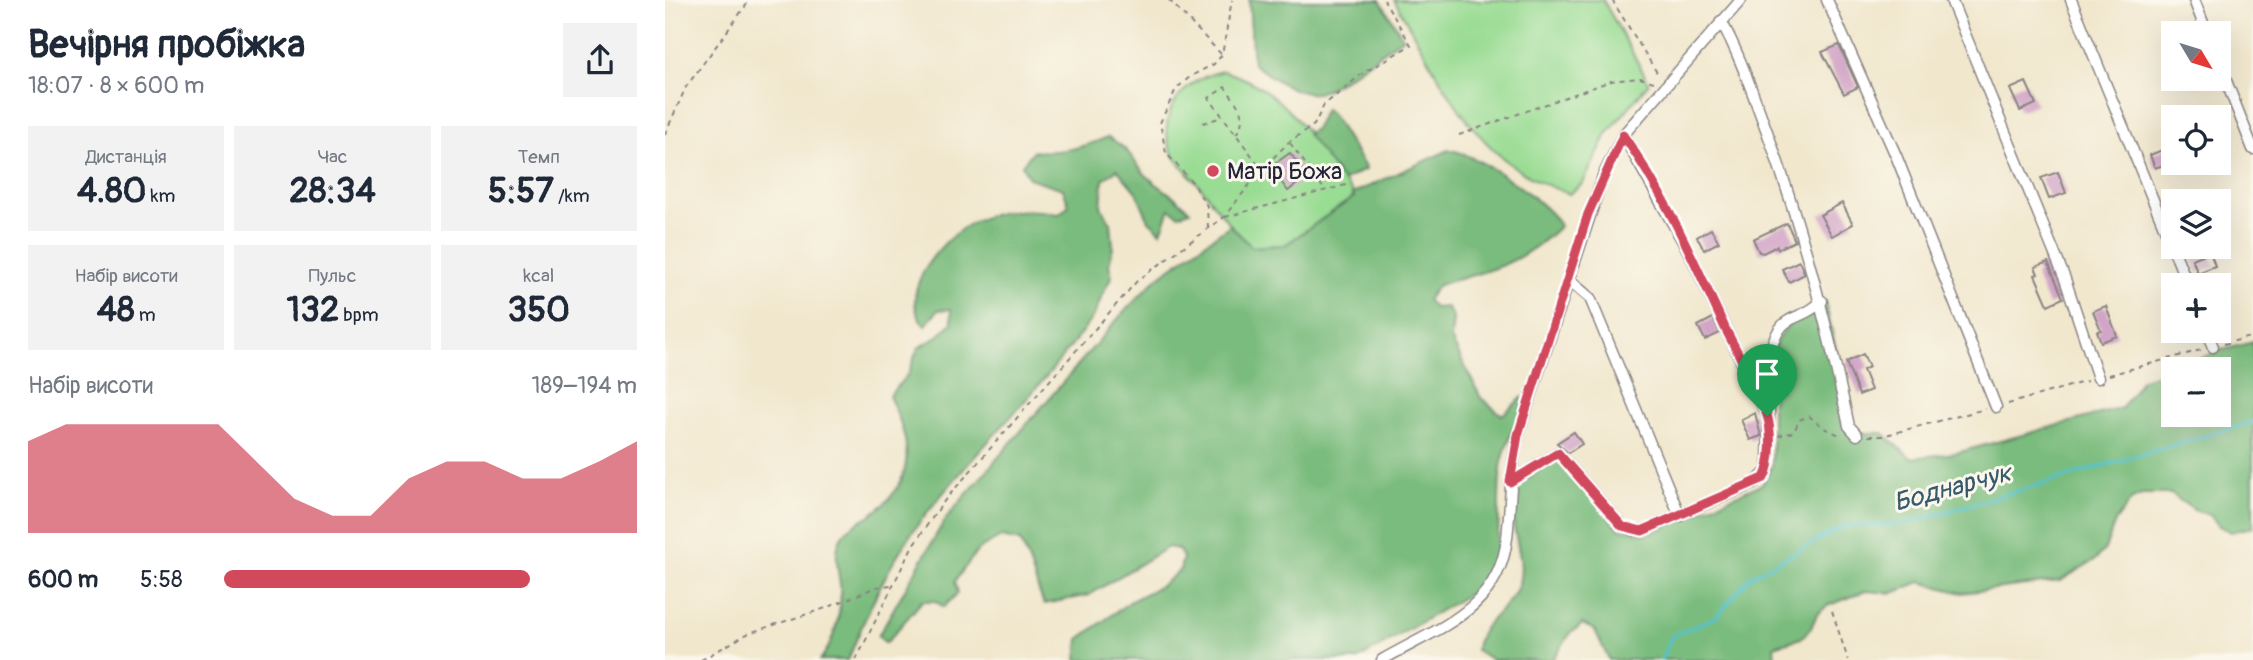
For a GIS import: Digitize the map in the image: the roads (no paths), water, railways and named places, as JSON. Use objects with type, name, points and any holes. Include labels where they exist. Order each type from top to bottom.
[{"type":"street","points":[[1383,660],[1473,607],[1499,576],[1504,559],[1510,482],[1518,435],[1588,214],[1623,135],[1741,0]]},
{"type":"street","points":[[1827,0],[1897,158],[1996,407]]},
{"type":"street","points":[[1951,0],[2065,279],[2098,378]]},
{"type":"street","points":[[2071,0],[2183,273]]},
{"type":"street","points":[[2194,0],[2202,21]]},
{"type":"street","points":[[1721,21],[1737,50],[1793,201],[1822,301],[1849,426],[1857,435]]},
{"type":"street","points":[[2230,91],[2253,149]]},
{"type":"street","points":[[1623,135],[1690,254],[1767,416]]},
{"type":"street","points":[[1569,279],[1590,298],[1680,516]]},
{"type":"street","points":[[1510,482],[1558,453],[1622,526],[1642,531],[1764,478],[1768,470],[1767,416],[1770,352],[1774,336],[1789,318],[1822,301]]},
{"type":"street","points":[[2211,343],[2213,347]]},
{"type":"waterway","name":"Боднарчук","points":[[1661,660],[1672,636],[1716,617],[1751,576],[1844,526],[1904,524],[2253,422]]},
{"type":"place","name":"Матір Божа","points":[[1213,171]]}]
